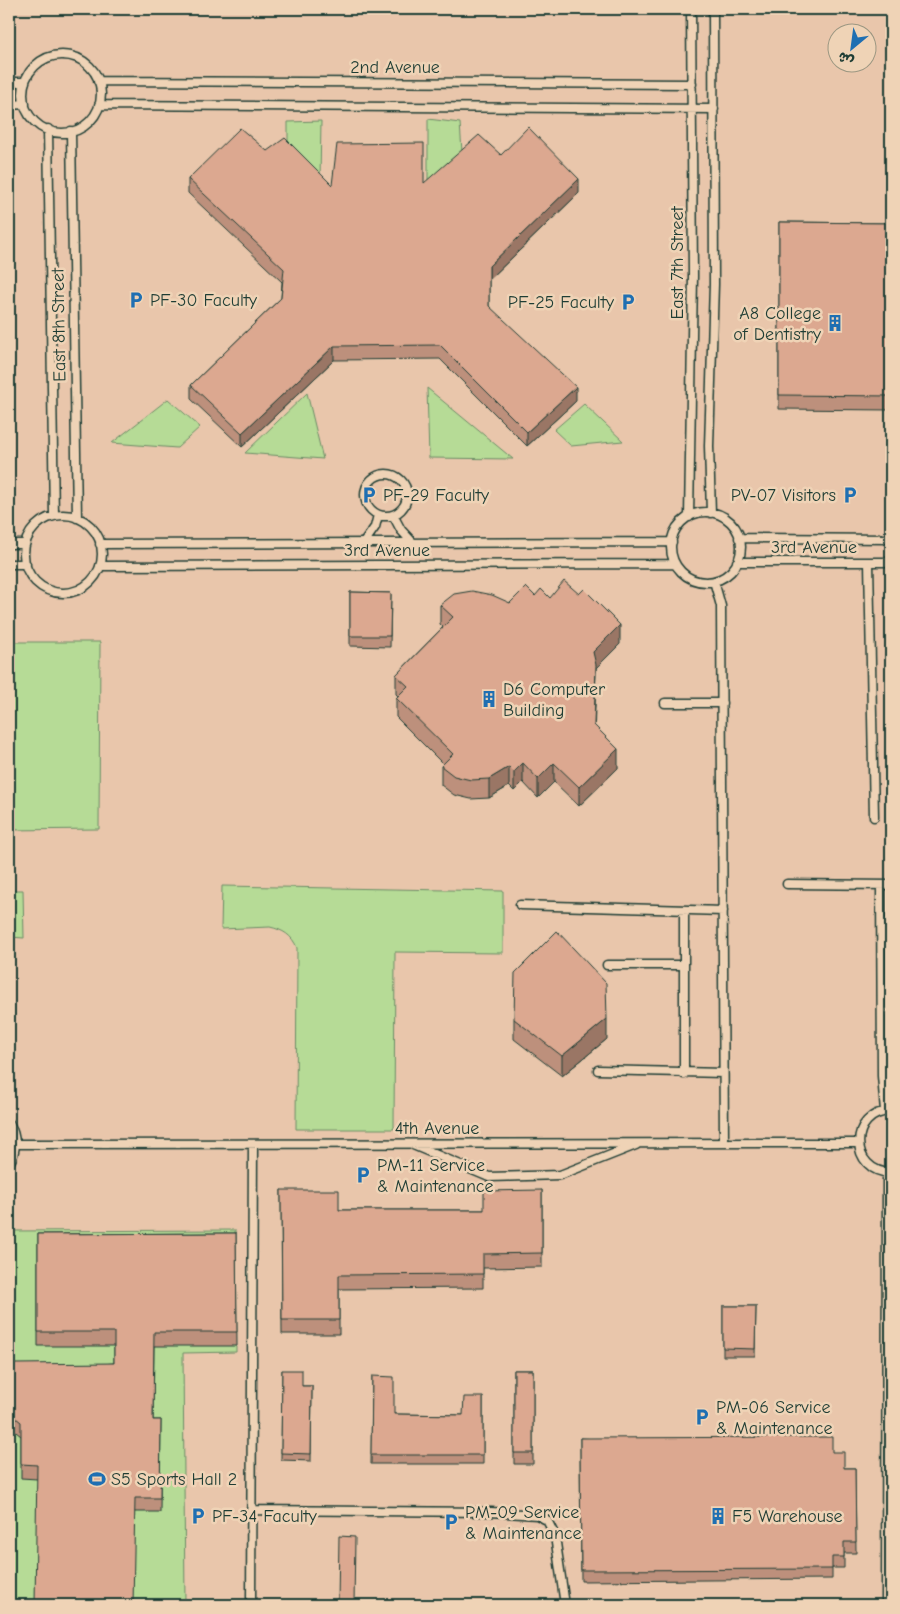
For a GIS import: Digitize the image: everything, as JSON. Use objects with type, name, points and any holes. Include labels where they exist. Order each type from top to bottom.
[{"type":"lane","name":"East 7th Street","points":[[689,517],[692,276],[691,9]]},
{"type":"lane","name":"East 7th Street","points":[[710,513],[714,284],[713,9]]},
{"type":"lane","points":[[63,55],[82,61],[90,67],[98,82],[101,95],[95,114],[89,122],[71,131],[61,132],[48,129],[34,120],[25,104],[23,93],[25,82],[35,66],[53,56],[63,55]]},
{"type":"lane","points":[[9,82],[25,82]]},
{"type":"lane","name":"2nd Avenue","points":[[98,82],[692,84]]},
{"type":"lane","points":[[9,104],[25,104]]},
{"type":"lane","points":[[99,104],[714,109]]},
{"type":"lane","name":"East 8th Street","points":[[48,129],[54,516]]},
{"type":"lane","name":"East 8th Street","points":[[71,131],[77,518]]},
{"type":"lane","points":[[378,475],[393,475],[400,479],[407,491],[404,506],[393,515],[378,515],[367,505],[365,491],[367,484],[378,475]]},
{"type":"lane","points":[[698,513],[710,513],[724,518],[731,523],[740,538],[741,548],[737,562],[730,572],[714,581],[696,581],[688,577],[675,564],[672,555],[672,542],[676,529],[689,517],[698,513]]},
{"type":"lane","points":[[64,515],[77,518],[91,527],[100,544],[102,554],[100,566],[90,582],[82,588],[62,592],[43,587],[29,572],[26,564],[25,544],[30,533],[44,520],[54,516],[64,515]]},
{"type":"lane","points":[[363,544],[375,527],[378,515]]},
{"type":"lane","points":[[393,515],[401,530],[414,544]]},
{"type":"lane","name":"3rd Avenue","points":[[740,538],[891,539]]},
{"type":"lane","name":"3rd Avenue","points":[[100,544],[672,542]]},
{"type":"lane","points":[[9,544],[25,544]]},
{"type":"lane","name":"3rd Avenue","points":[[737,562],[891,562]]},
{"type":"lane","points":[[869,562],[874,817]]},
{"type":"lane","points":[[9,564],[26,564]]},
{"type":"lane","name":"3rd Avenue","points":[[100,566],[675,564]]},
{"type":"lane","points":[[714,581],[721,606],[724,1143]]},
{"type":"lane","points":[[665,703],[722,703]]},
{"type":"lane","points":[[787,884],[891,885]]},
{"type":"lane","points":[[881,885],[882,1076],[888,1111],[877,1113],[863,1125],[859,1143],[864,1159],[870,1166],[877,1171],[889,1173],[886,1605]]},
{"type":"lane","points":[[520,905],[723,911]]},
{"type":"lane","points":[[684,910],[684,1074]]},
{"type":"lane","points":[[607,965],[684,965]]},
{"type":"lane","points":[[598,1070],[723,1074]]},
{"type":"lane","points":[[9,1123],[14,1133],[15,1144],[14,1153],[9,1164]]},
{"type":"lane","points":[[408,1143],[489,1177],[560,1175],[640,1143]]},
{"type":"lane","name":"4th Avenue","points":[[15,1144],[859,1143]]},
{"type":"lane","points":[[251,1605],[253,1144]]},
{"type":"lane","points":[[251,1510],[491,1512],[537,1515],[547,1520],[555,1536],[565,1605]]},
{"type":"shaded area","points":[[9,9],[891,9],[891,1605],[9,1605]]},
{"type":"green space","points":[[428,119],[460,123],[462,152],[428,186]]},
{"type":"green space","points":[[321,121],[320,180],[288,149],[288,122]]},
{"type":"green space","points":[[427,388],[513,459],[429,458]]},
{"type":"green space","points":[[307,393],[323,459],[245,453]]},
{"type":"green space","points":[[168,399],[200,427],[177,448],[112,443]]},
{"type":"green space","points":[[584,404],[623,441],[571,446],[554,430]]},
{"type":"green space","points":[[9,642],[100,642],[99,829],[9,830]]},
{"type":"green space","points":[[222,886],[503,891],[503,953],[395,952],[394,1129],[296,1129],[297,948],[286,934],[270,927],[221,929]]},
{"type":"green space","points":[[9,890],[23,890],[24,938],[9,937]]},
{"type":"green space","name":"S5 Sports Hall 2","points":[[235,1230],[236,1352],[183,1353],[185,1605],[9,1605],[9,1231]]},
{"type":"building","points":[[528,127],[579,179],[489,266],[489,306],[576,387],[527,432],[440,345],[334,346],[242,433],[191,385],[281,298],[284,269],[188,179],[240,128],[267,151],[285,138],[332,185],[337,144],[424,143],[424,183],[479,135],[501,155]]},
{"type":"building","name":"A8 College of Dentistry","points":[[779,222],[891,223],[891,396],[779,395]]},
{"type":"building","name":"D6 Computer Building","points":[[564,581],[579,594],[584,589],[620,625],[593,652],[596,665],[594,725],[618,749],[579,787],[554,763],[538,779],[523,763],[514,772],[509,767],[489,779],[471,780],[454,776],[441,766],[453,754],[396,698],[408,686],[396,675],[453,617],[440,605],[454,594],[472,591],[492,595],[510,603],[526,587],[535,596],[541,589],[550,598]]},
{"type":"building","points":[[350,592],[391,593],[390,636],[350,636]]},
{"type":"building","points":[[557,931],[606,983],[607,1019],[562,1056],[514,1019],[515,973]]},
{"type":"building","points":[[281,1190],[339,1190],[339,1210],[484,1210],[484,1191],[542,1190],[542,1253],[483,1254],[483,1274],[339,1275],[339,1320],[282,1320]]},
{"type":"building","name":"S5 Sports Hall 2","points":[[236,1233],[237,1332],[154,1332],[153,1420],[161,1420],[160,1498],[135,1498],[133,1605],[35,1605],[37,1465],[21,1464],[21,1422],[9,1412],[10,1367],[15,1364],[114,1363],[114,1332],[38,1332],[38,1234]]},
{"type":"building","points":[[723,1306],[756,1306],[755,1349],[723,1348]]},
{"type":"building","points":[[282,1370],[302,1370],[302,1386],[312,1386],[311,1454],[281,1453]]},
{"type":"building","points":[[514,1370],[533,1370],[533,1453],[514,1453]]},
{"type":"building","points":[[372,1376],[394,1377],[394,1414],[463,1415],[464,1397],[483,1397],[483,1455],[371,1455]]},
{"type":"building","name":"F5 Warehouse","points":[[832,1437],[832,1452],[844,1452],[844,1468],[855,1468],[856,1542],[844,1542],[844,1557],[832,1557],[832,1569],[581,1570],[580,1438]]},
{"type":"building","points":[[339,1536],[355,1537],[354,1605],[338,1605]]},
{"type":"place","name":"PF-30 Faculty","points":[[136,300]]},
{"type":"place","name":"PF-25 Faculty","points":[[628,302]]},
{"type":"place","name":"A8 College of Dentistry","points":[[835,323]]},
{"type":"place","name":"PF-29 Faculty","points":[[369,495]]},
{"type":"place","name":"PV-07 Visitors","points":[[850,495]]},
{"type":"place","name":"D6 Computer Building","points":[[489,699]]},
{"type":"place","name":"PM-11 Service & Maintenance","points":[[363,1175]]},
{"type":"place","name":"PM-06 Service & Maintenance","points":[[702,1417]]},
{"type":"place","name":"S5 Sports Hall 2","points":[[97,1479]]},
{"type":"place","name":"PF-34 Faculty","points":[[198,1516]]},
{"type":"place","name":"F5 Warehouse","points":[[718,1516]]},
{"type":"place","name":"PM-09 Service & Maintenance","points":[[451,1522]]}]
